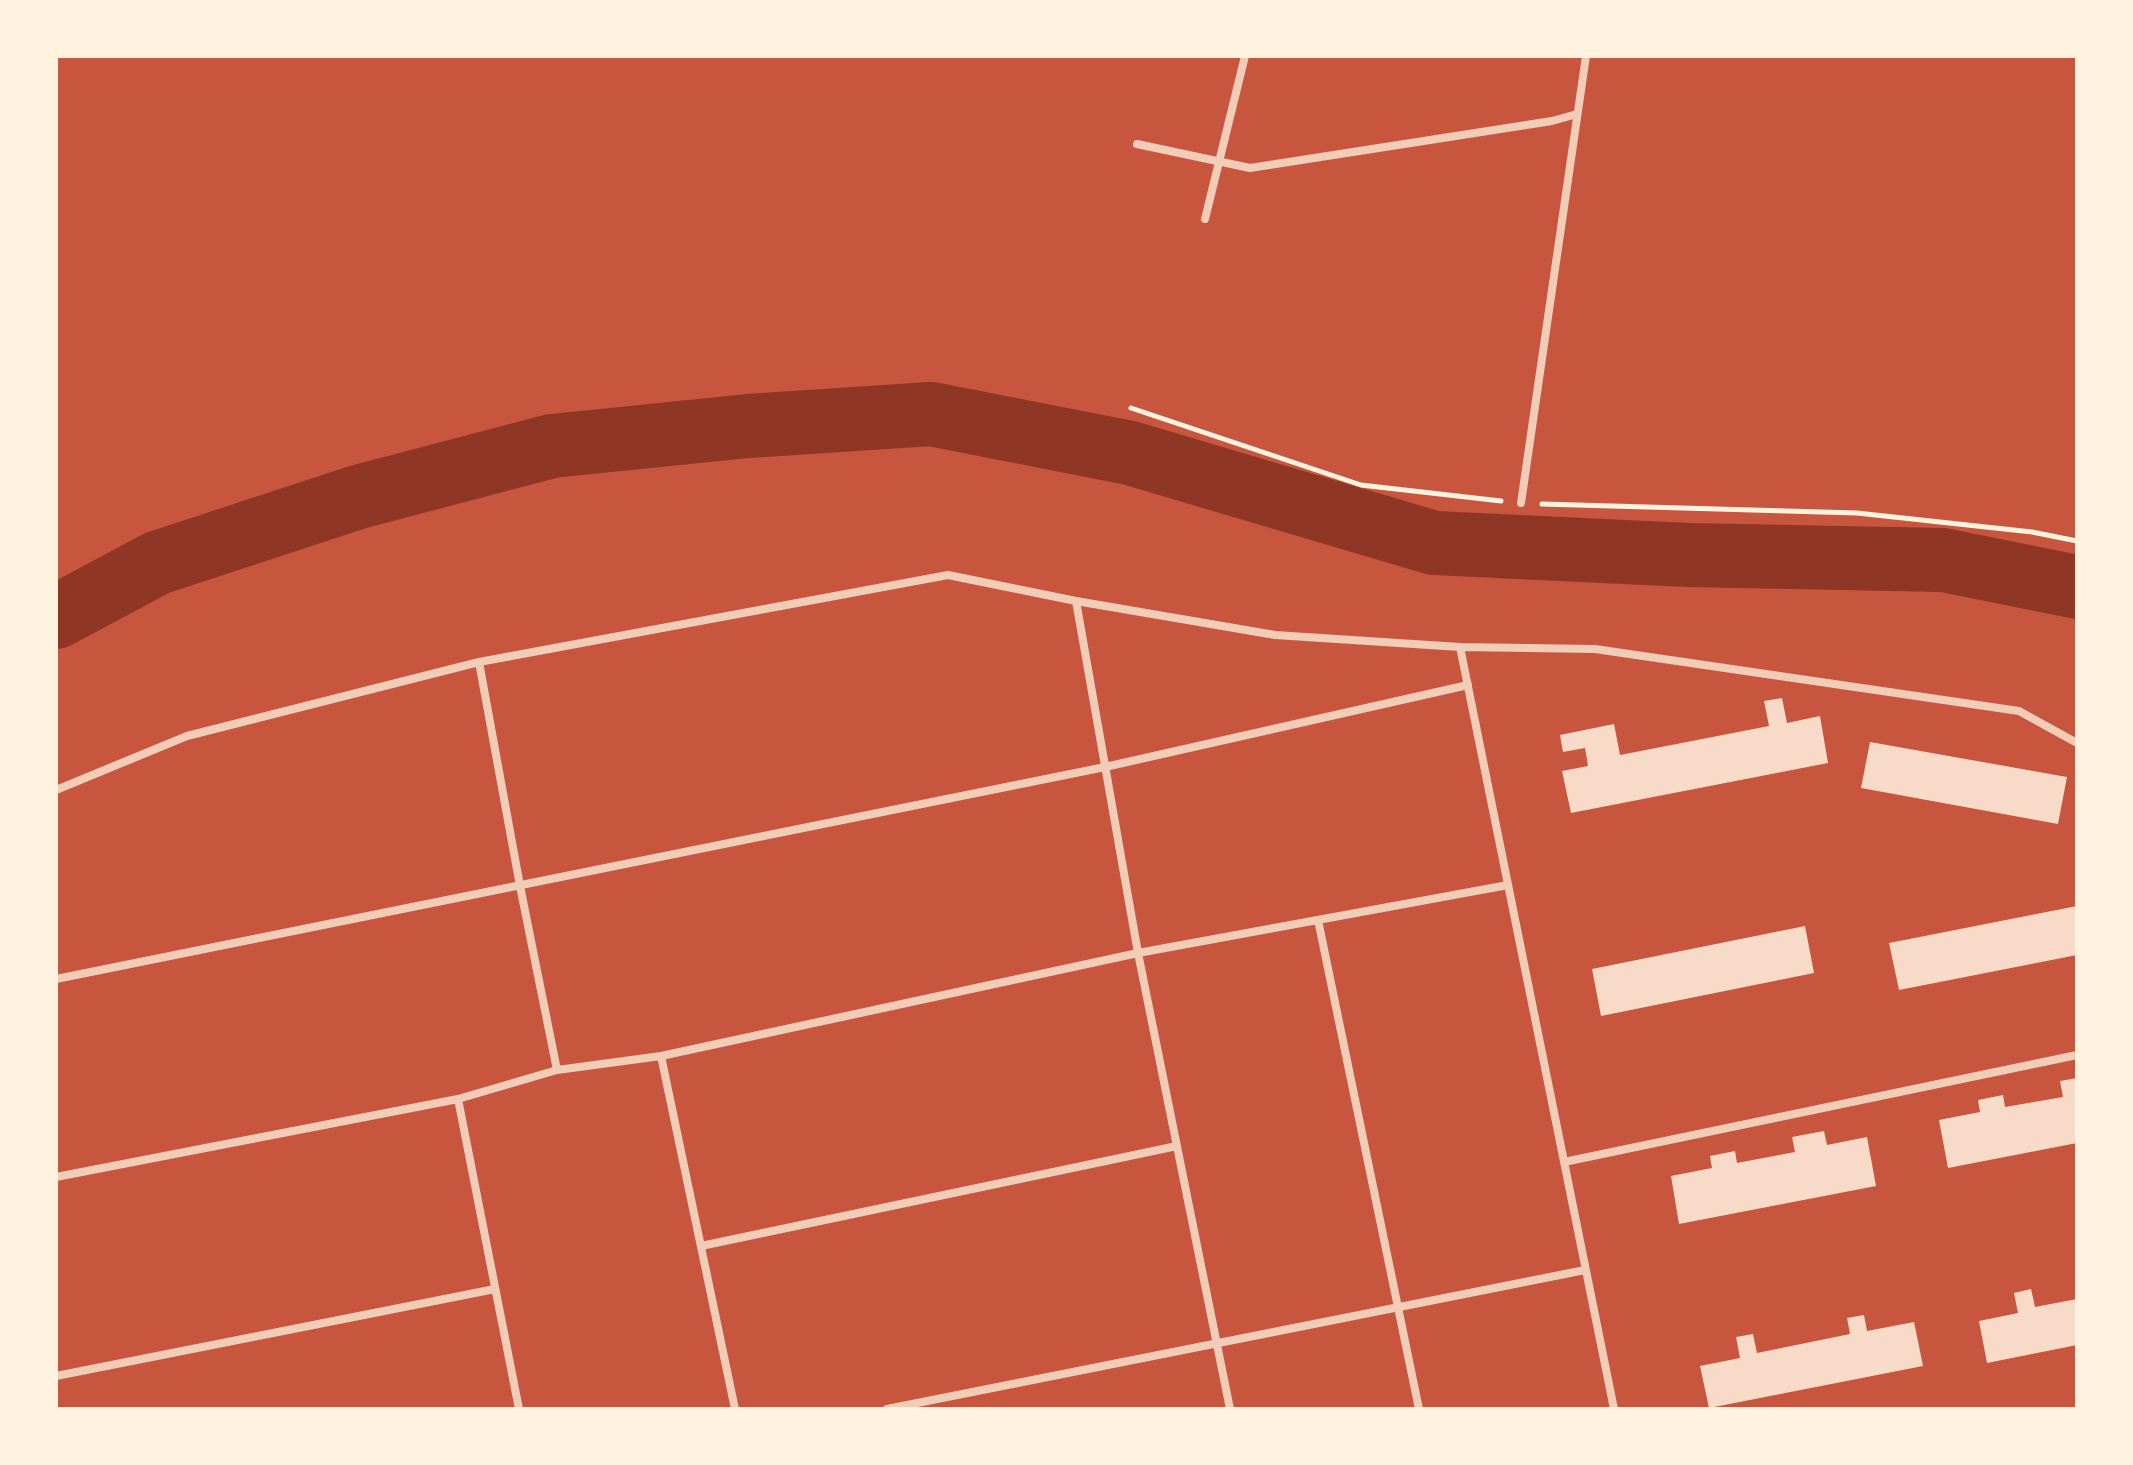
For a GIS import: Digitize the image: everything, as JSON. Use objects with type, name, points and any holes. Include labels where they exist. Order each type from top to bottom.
[{"type":"street","points":[[1205,219],[1245,56]]},
{"type":"street","points":[[1521,503],[1586,56]]},
{"type":"street","points":[[1137,144],[1250,168],[1552,121],[1577,114]]},
{"type":"street","points":[[56,790],[187,736],[479,662],[948,575],[1076,601],[1275,635],[1460,647],[1595,649],[2019,711],[2077,743]]},
{"type":"street","points":[[1076,601],[1138,953],[1230,1409]]},
{"type":"street","points":[[1460,647],[1614,1409]]},
{"type":"street","points":[[479,662],[557,1070]]},
{"type":"street","points":[[56,979],[1105,767],[1468,685]]},
{"type":"street","points":[[56,1177],[458,1099],[557,1070],[661,1056],[1138,953],[1508,885]]},
{"type":"street","points":[[1318,920],[1419,1409]]},
{"type":"street","points":[[1564,1162],[2077,1055]]},
{"type":"street","points":[[661,1056],[735,1409]]},
{"type":"street","points":[[458,1099],[519,1409]]},
{"type":"street","points":[[701,1246],[1177,1146]]},
{"type":"street","points":[[887,1409],[1585,1270]]},
{"type":"street","points":[[56,1376],[495,1289]]},
{"type":"path","points":[[1131,408],[1361,485],[1521,503],[1857,513],[2032,532],[2077,541]]},
{"type":"building","points":[[1782,698],[1787,723],[1820,716],[1828,763],[1571,813],[1562,771],[1588,766],[1585,748],[1563,752],[1560,735],[1614,724],[1620,755],[1769,726],[1764,701]]},
{"type":"building","points":[[1870,742],[2067,777],[2058,824],[1861,788]]},
{"type":"building","points":[[2077,906],[2077,955],[1899,990],[1889,943]]},
{"type":"building","points":[[1805,926],[1814,973],[1601,1016],[1592,969]]},
{"type":"building","points":[[2077,1078],[2077,1143],[1948,1168],[1939,1120],[1980,1112],[1978,1100],[2003,1095],[2005,1107],[2063,1097],[2060,1081]]},
{"type":"building","points":[[1824,1131],[1827,1145],[1867,1137],[1876,1186],[1679,1224],[1671,1176],[1712,1168],[1710,1156],[1735,1151],[1737,1163],[1795,1152],[1792,1137]]},
{"type":"building","points":[[2031,1289],[2035,1307],[2077,1299],[2077,1345],[1987,1363],[1979,1321],[2018,1313],[2014,1293]]},
{"type":"building","points":[[1864,1315],[1867,1331],[1914,1322],[1923,1366],[1709,1408],[1700,1366],[1740,1358],[1736,1337],[1753,1334],[1757,1353],[1850,1334],[1847,1318]]},
{"type":"waterway","points":[[56,617],[157,563],[358,497],[552,446],[748,426],[931,414],[1130,453],[1434,543],[1688,555],[1943,560],[2077,587]]}]
